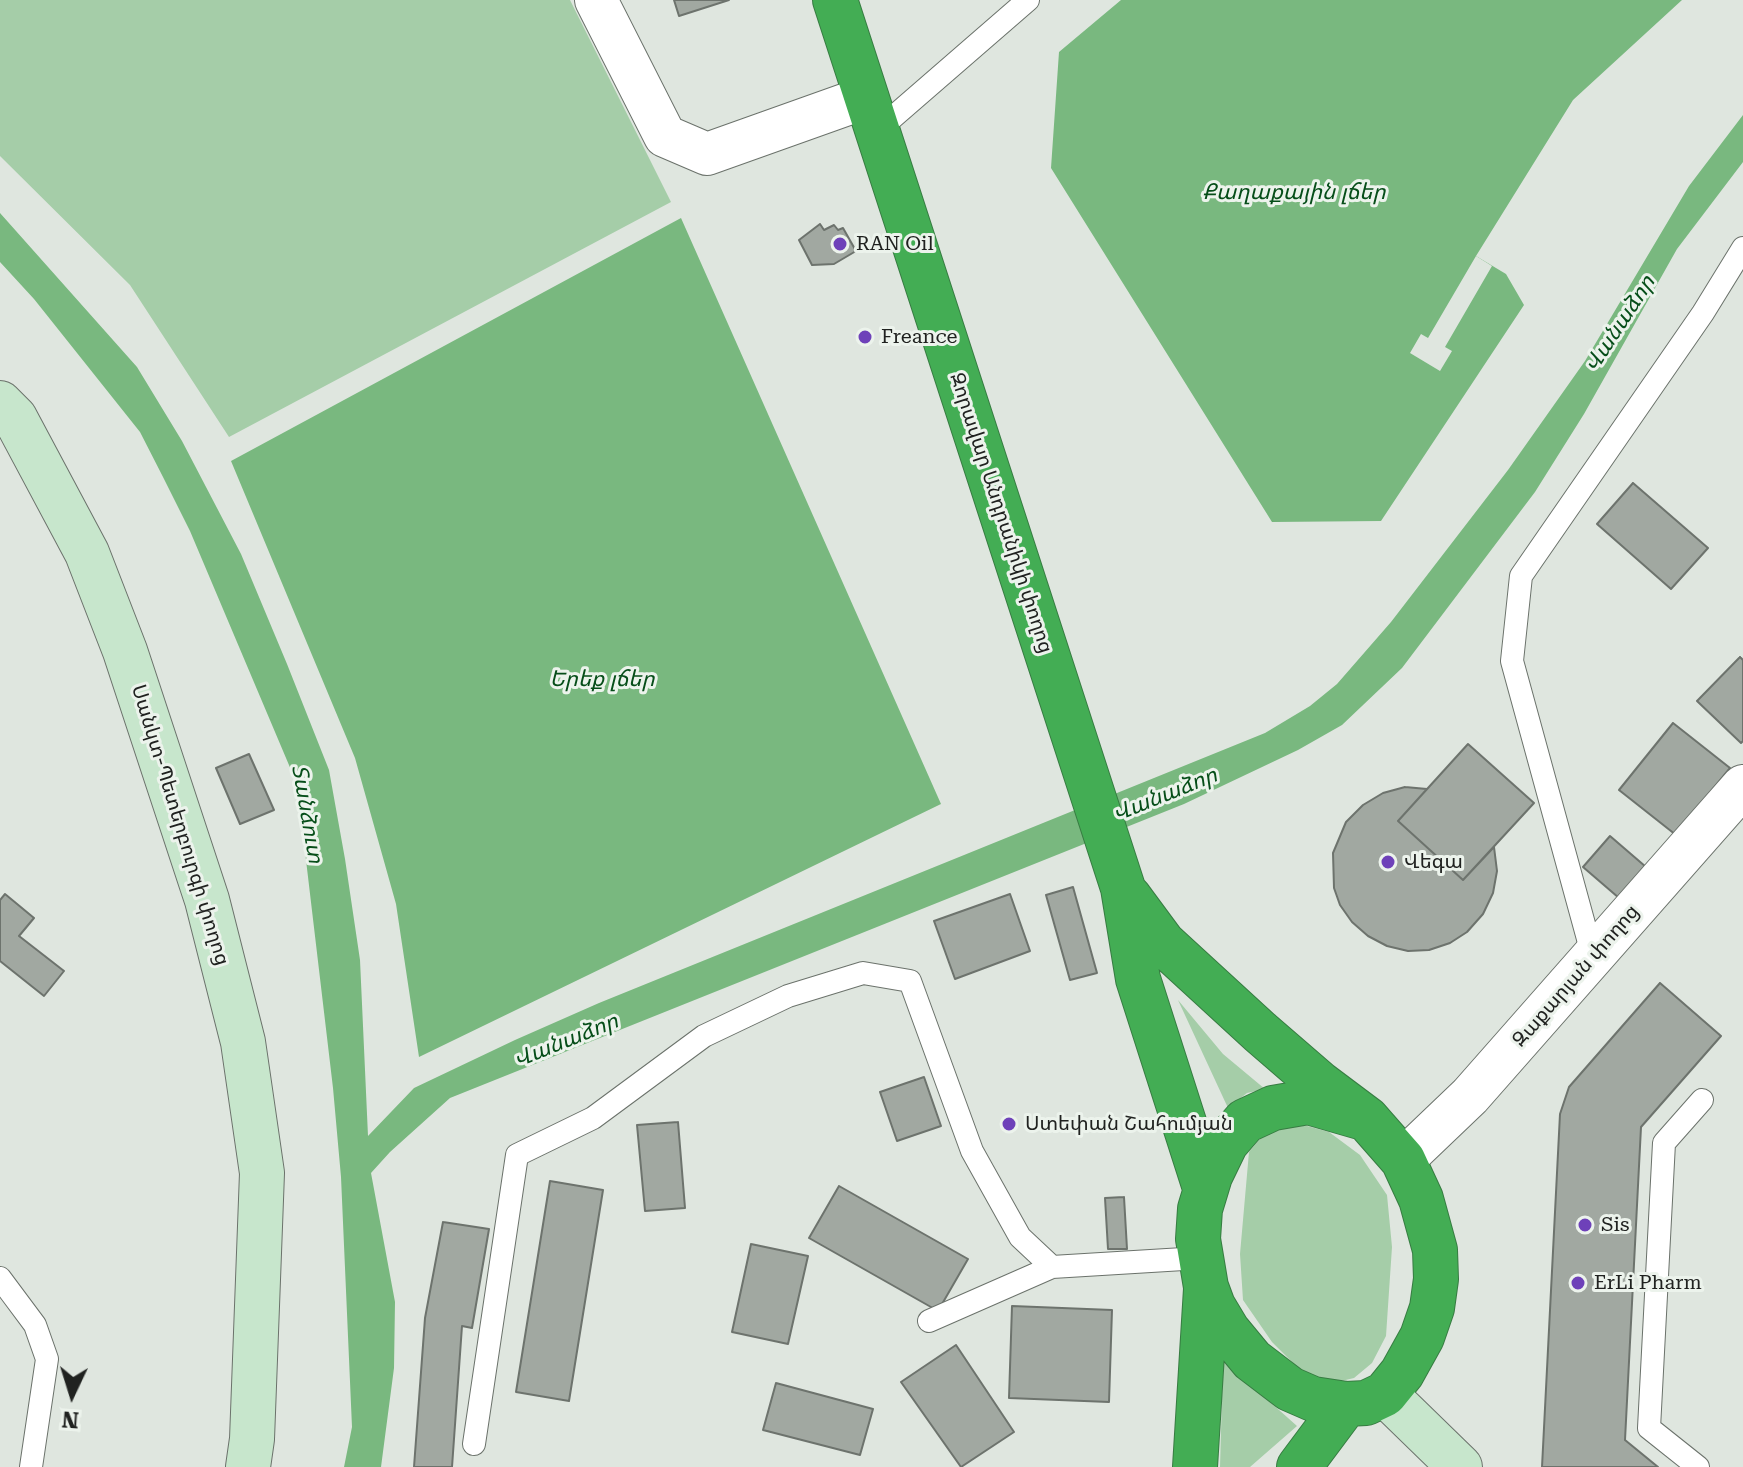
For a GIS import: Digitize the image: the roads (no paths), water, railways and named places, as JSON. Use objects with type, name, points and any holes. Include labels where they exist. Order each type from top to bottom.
[{"type":"highway","name":"Զորավար Անդրանիկի փողոց","points":[[835,0],[1123,888]]},
{"type":"highway","points":[[1123,888],[1163,943],[1284,1053],[1367,1119],[1403,1160],[1421,1199],[1435,1250],[1436,1279],[1432,1308],[1422,1337],[1402,1373],[1366,1399],[1299,1467]]},
{"type":"highway","points":[[1123,888],[1138,979],[1205,1188]]},
{"type":"highway","points":[[1366,1399],[1313,1399],[1290,1389],[1252,1360],[1228,1331],[1213,1306],[1198,1239],[1205,1188],[1226,1143],[1245,1121],[1273,1108],[1308,1102],[1367,1119]]},
{"type":"highway","points":[[1195,1467],[1203,1272]]},
{"type":"street","points":[[596,0],[665,136],[707,154],[872,114]]},
{"type":"street","name":"Սանկտ-Պետերբուրգի փողոց","points":[[0,403],[15,418],[87,553],[125,651],[207,900],[243,1042],[262,1173],[252,1439],[248,1467]]},
{"type":"street","name":"Զաքարյան փողոց","points":[[1403,1160],[1470,1096],[1743,786]]},
{"type":"street","points":[[1366,1399],[1460,1467]]},
{"type":"lane","points":[[872,114],[1028,0]]},
{"type":"lane","points":[[1593,957],[1512,661],[1521,576],[1703,313],[1743,248]]},
{"type":"lane","points":[[474,1444],[517,1155],[593,1118],[704,1036],[788,996],[818,986],[863,973],[910,981],[972,1151],[1020,1237],[1052,1267]]},
{"type":"lane","points":[[1698,1467],[1649,1428],[1664,1143],[1702,1100]]},
{"type":"lane","points":[[929,1321],[1052,1267],[1203,1272]]},
{"type":"lane","points":[[0,1278],[35,1325],[47,1359],[31,1467]]},
{"type":"water","name":"Քաղաքային լճեր","points":[[1121,0],[1682,0],[1573,100],[1476,256],[1506,274],[1524,305],[1381,521],[1272,522],[1051,168],[1059,52]]},
{"type":"water","points":[[1743,115],[1743,162],[1677,249],[1584,414],[1535,492],[1402,668],[1342,725],[1298,750],[1184,804],[450,1098],[390,1152],[371,1173],[395,1302],[394,1368],[381,1467],[344,1467],[352,1427],[341,1177],[297,784],[190,531],[140,432],[34,299],[0,262],[0,213],[137,367],[182,441],[241,554],[287,664],[329,770],[345,859],[360,960],[368,1136],[414,1088],[515,1040],[599,1003],[1265,733],[1310,706],[1337,684],[1391,622],[1508,470],[1585,361],[1689,186]]},
{"type":"water","name":"Երեք լճեր","points":[[681,218],[941,804],[419,1057],[396,904],[355,758],[231,461]]},
{"type":"place","name":"RAN Oil","points":[[840,244]]},
{"type":"place","name":"Freance","points":[[865,337]]},
{"type":"place","name":"Վեգա","points":[[1388,862]]},
{"type":"place","name":"Ստեփան Շահումյան","points":[[1009,1124]]},
{"type":"place","name":"Sis","points":[[1585,1225]]},
{"type":"place","name":"ErLi Pharm","points":[[1578,1283]]},
{"type":"water label","name":"Վանաձոր","points":[[1620,324]]},
{"type":"water label","name":"Վանաձոր","points":[[1165,795]]},
{"type":"water label","name":"Տանձուտ","points":[[307,814]]},
{"type":"water label","name":"Վանաձոր","points":[[566,1041]]}]
